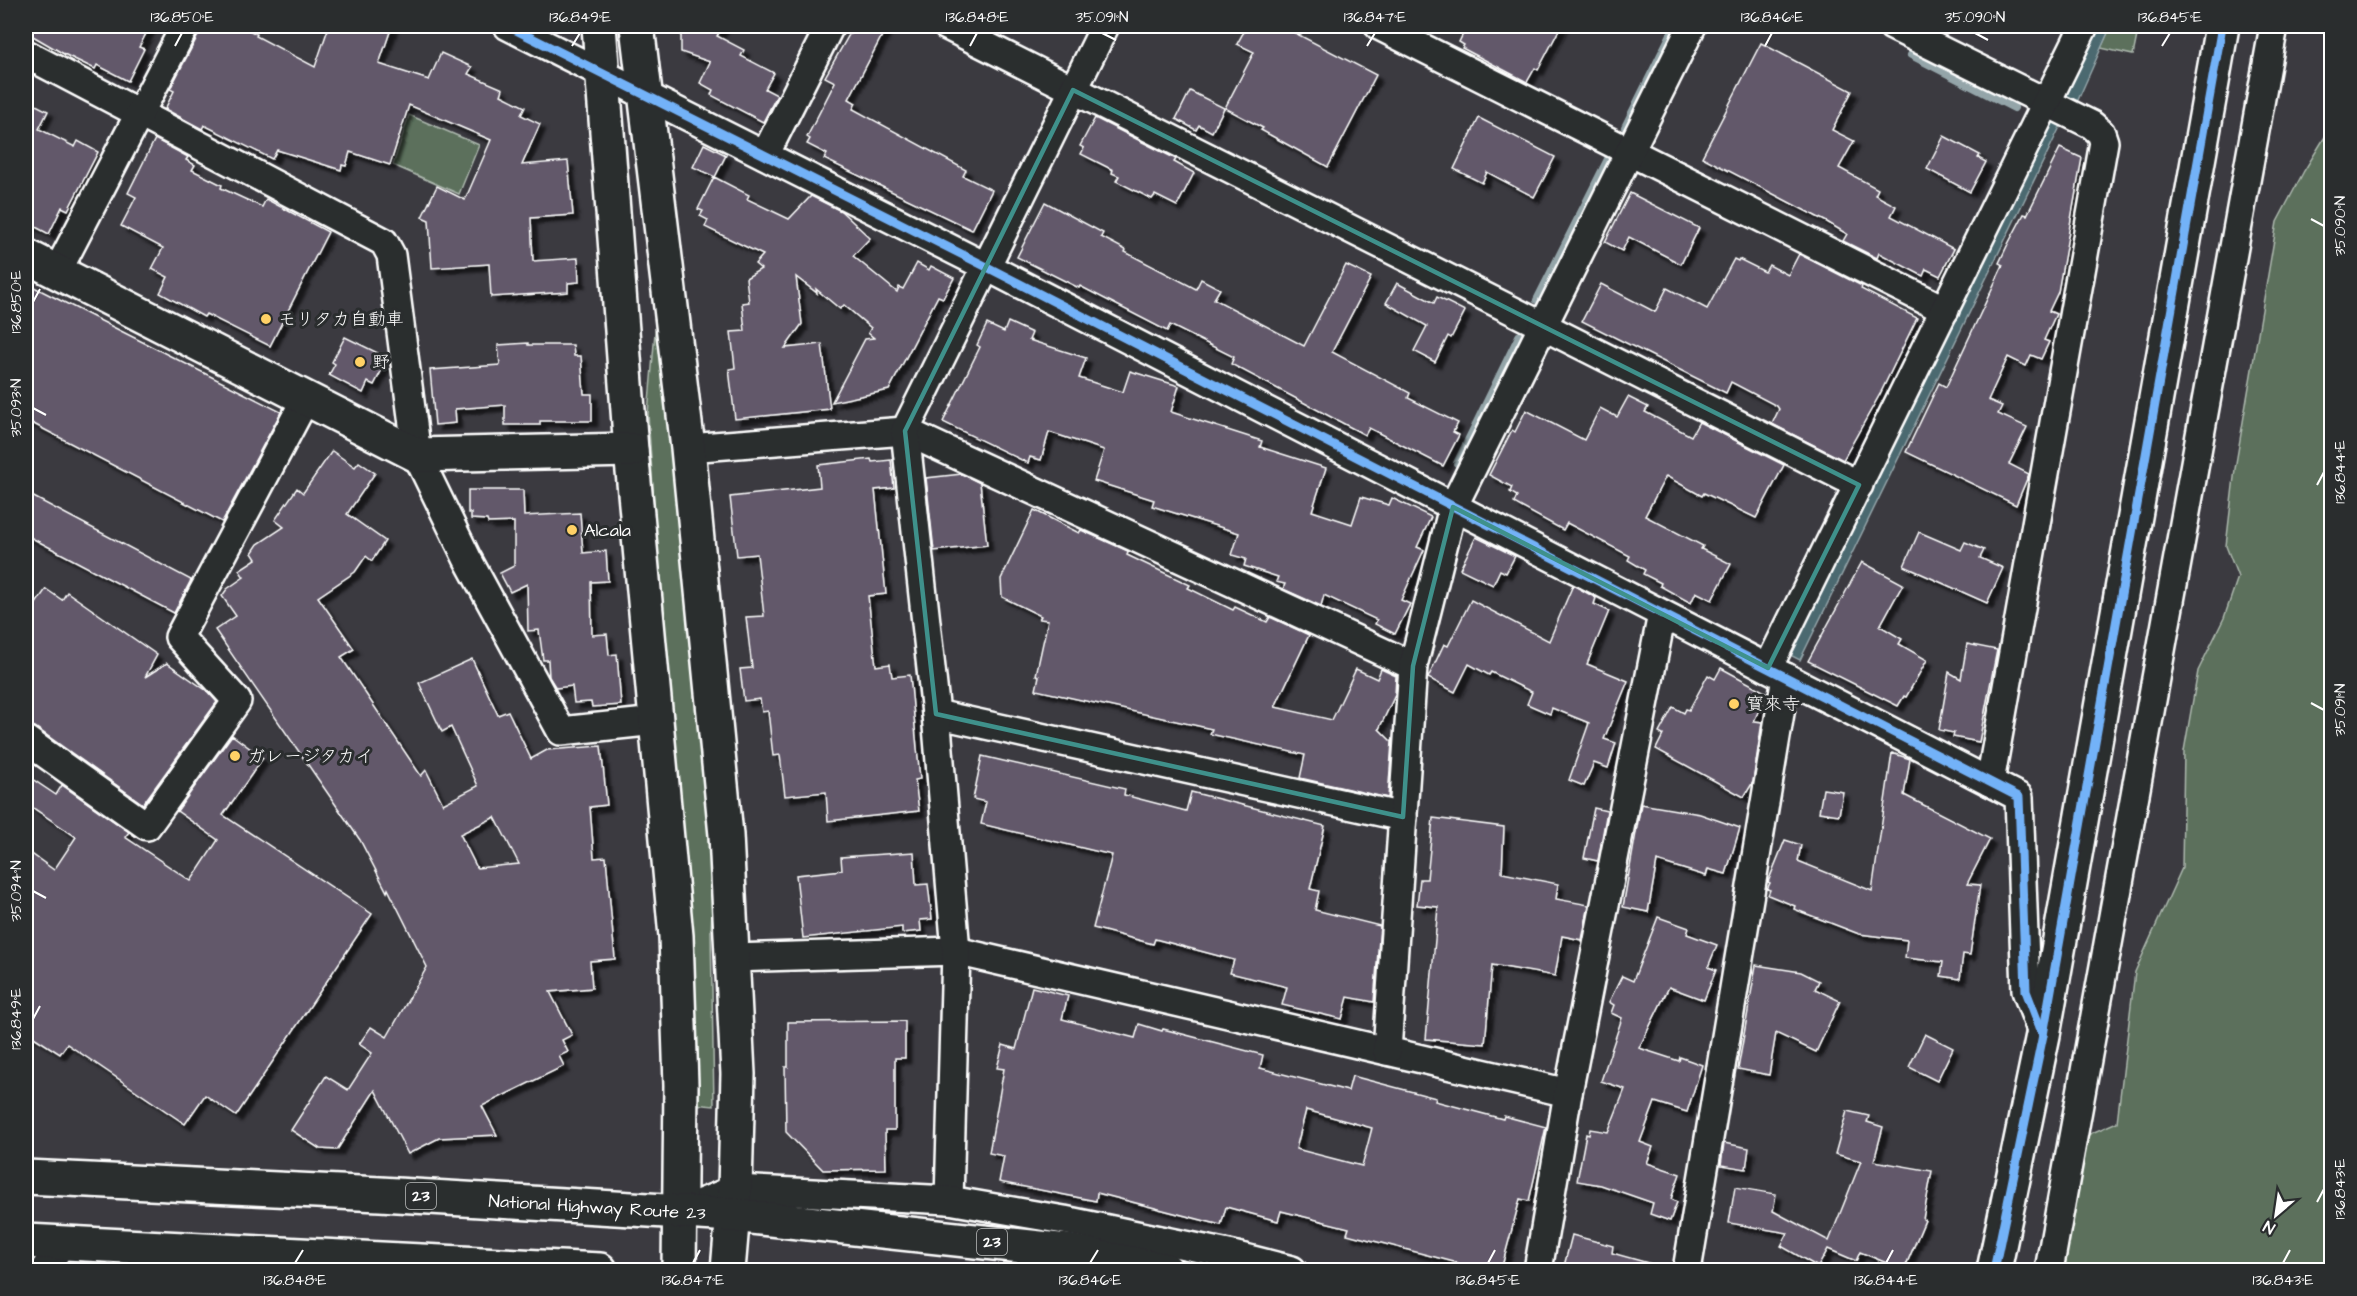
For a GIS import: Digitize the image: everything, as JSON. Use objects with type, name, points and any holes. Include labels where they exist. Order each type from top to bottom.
[{"type":"main road","points":[[599,26],[631,450],[676,936],[681,1085],[679,1270]]},
{"type":"main road","points":[[637,26],[688,448],[726,835],[738,1074],[734,1202],[728,1270]]},
{"type":"main road","points":[[1994,1270],[2043,1035],[2222,26]]},
{"type":"main road","points":[[26,256],[417,455],[631,450]]},
{"type":"main road","name":"National Highway Route 23","points":[[26,1177],[380,1194],[681,1212],[734,1202],[1068,1251],[1166,1270]]},
{"type":"main road","points":[[26,1240],[600,1270]]},
{"type":"street","points":[[57,272],[185,26]]},
{"type":"street","points":[[508,26],[985,266],[2019,797],[2026,991],[2043,1035]]},
{"type":"street","points":[[765,155],[830,26]]},
{"type":"street","points":[[947,26],[1858,486]]},
{"type":"street","points":[[949,1200],[956,951],[936,714],[905,431],[1105,26]]},
{"type":"street","points":[[1379,26],[1945,310]]},
{"type":"street","points":[[1387,1051],[1413,666],[1453,507],[1692,26]]},
{"type":"street","points":[[1892,26],[2092,125],[2101,133],[2104,141],[1990,782]]},
{"type":"street","points":[[1687,1270],[1777,673],[1858,486],[1945,310],[2058,108],[2084,26]]},
{"type":"street","points":[[2049,1270],[2274,26]]},
{"type":"street","points":[[26,54],[384,242],[391,255],[417,455],[467,558],[561,731],[656,721]]},
{"type":"street","points":[[26,740],[147,826],[237,701],[179,637],[306,400]]},
{"type":"street","points":[[688,448],[905,431],[1413,666]]},
{"type":"street","points":[[1538,1270],[1568,1094],[1662,614]]},
{"type":"street","points":[[936,714],[1403,817]]},
{"type":"street","points":[[733,958],[956,951],[1568,1094]]},
{"type":"street","points":[[734,1202],[949,1200],[1064,1220],[1233,1255],[1292,1270]]},
{"type":"street","points":[[44,1270],[63,1242]]},
{"type":"highlighted area","points":[[1073,90],[1859,485],[1768,668],[1453,507],[1413,666],[1403,817],[936,714],[905,431]]},
{"type":"green space","points":[[2111,26],[2139,26],[2133,55],[2101,48]]},
{"type":"green space","points":[[409,115],[479,145],[459,194],[393,165]]},
{"type":"green space","points":[[2331,127],[2331,1270],[2057,1270],[2085,1136],[2117,1122],[2135,972],[2182,868],[2184,751],[2198,671],[2224,618],[2238,577],[2226,546],[2235,469],[2277,222]]},
{"type":"green space","points":[[657,309],[715,845],[711,932],[714,1106],[694,1104],[648,414]]},
{"type":"water","points":[[2100,26],[2111,26],[2078,100],[2059,129],[1800,660],[1790,655]]},
{"type":"building","points":[[26,26],[150,26],[139,47],[144,49],[128,81],[97,65],[95,69],[64,54],[26,32]]},
{"type":"building","points":[[203,26],[240,26],[315,67],[329,26],[392,26],[379,64],[429,80],[441,53],[472,67],[468,74],[503,89],[501,95],[525,107],[521,115],[540,124],[522,165],[568,161],[573,215],[531,218],[533,261],[578,258],[579,282],[568,283],[568,292],[491,297],[489,264],[432,268],[429,220],[422,217],[437,186],[465,200],[491,140],[409,105],[390,165],[350,152],[346,166],[342,165],[341,170],[277,150],[272,159],[204,125],[202,129],[165,109],[174,91],[170,89]]},
{"type":"building","points":[[681,26],[723,26],[717,36],[744,50],[741,56],[774,73],[765,89],[777,95],[763,122],[711,95],[713,90],[700,83],[710,62],[681,52]]},
{"type":"building","points":[[854,26],[887,26],[849,99],[856,103],[853,109],[966,170],[963,176],[992,190],[972,230],[824,159],[827,154],[807,144],[810,139],[807,137],[835,82],[825,77]]},
{"type":"building","points":[[1247,26],[1296,26],[1293,32],[1376,75],[1328,167],[1225,108],[1254,52],[1237,44]]},
{"type":"building","points":[[1467,26],[1561,26],[1538,70],[1535,68],[1527,82],[1462,48],[1464,45],[1459,42]]},
{"type":"building","points":[[1761,43],[1852,91],[1832,130],[1854,141],[1839,168],[1878,189],[1875,195],[1896,206],[1891,216],[1954,249],[1940,276],[1926,269],[1923,276],[1879,253],[1877,258],[1843,241],[1847,234],[1827,222],[1702,157]]},
{"type":"building","points":[[1190,91],[1224,108],[1212,132],[1199,125],[1196,130],[1176,119]]},
{"type":"building","points":[[26,100],[48,111],[39,129],[75,147],[78,141],[98,152],[68,210],[62,207],[49,234],[26,222]]},
{"type":"building","points":[[1095,118],[1176,159],[1174,162],[1194,173],[1177,206],[1155,195],[1152,199],[1116,181],[1119,176],[1112,173],[1113,170],[1081,154],[1084,148],[1080,146]]},
{"type":"building","points":[[1479,118],[1555,157],[1534,197],[1487,172],[1482,183],[1454,169]]},
{"type":"building","points":[[1944,136],[1980,155],[1978,158],[1986,162],[1970,192],[1927,169]]},
{"type":"building","points":[[155,139],[188,157],[186,160],[195,165],[192,170],[222,185],[221,188],[262,207],[266,199],[328,232],[270,346],[206,314],[204,317],[160,293],[168,277],[152,269],[163,248],[121,226],[136,197],[128,193]]},
{"type":"building","points":[[704,144],[726,155],[715,177],[693,167]]},
{"type":"building","points":[[2060,148],[2082,158],[2058,292],[2049,311],[2056,314],[2044,340],[2049,342],[2041,359],[2031,355],[2026,366],[2008,357],[1988,400],[2002,406],[1998,414],[2027,427],[2009,464],[2029,474],[2016,505],[1906,452],[1939,383],[1946,387],[2003,265],[1999,263],[2008,244],[2024,214],[2027,215]]},
{"type":"building","points":[[714,177],[749,195],[747,199],[789,219],[811,196],[841,211],[870,238],[853,256],[897,292],[899,287],[903,289],[917,263],[929,270],[931,266],[954,278],[943,298],[938,296],[889,390],[832,402],[865,339],[874,338],[868,333],[871,328],[844,305],[840,309],[816,289],[817,293],[796,277],[802,324],[785,348],[822,344],[830,409],[735,419],[729,369],[735,368],[731,332],[745,331],[742,303],[749,302],[746,278],[761,269],[755,264],[763,255],[705,227],[708,220],[700,216],[703,211],[698,209]]},
{"type":"building","points":[[1630,193],[1699,228],[1681,264],[1629,237],[1622,251],[1605,242]]},
{"type":"building","points":[[1045,202],[1103,233],[1101,237],[1126,250],[1125,252],[1196,289],[1201,279],[1220,289],[1214,299],[1304,346],[1346,265],[1371,277],[1332,352],[1410,393],[1408,398],[1458,423],[1453,432],[1459,435],[1443,466],[1369,428],[1365,435],[1231,364],[1234,357],[1170,325],[1167,331],[1080,286],[1079,288],[1017,257]]},
{"type":"building","points":[[1799,254],[1862,286],[1861,289],[1917,318],[1880,394],[1843,460],[1772,424],[1779,409],[1777,406],[1731,382],[1726,393],[1582,321],[1601,284],[1655,312],[1667,288],[1707,309],[1734,259],[1738,261],[1739,259],[1765,272],[1769,265],[1788,275]]},
{"type":"building","points":[[26,283],[281,412],[222,522],[26,420]]},
{"type":"building","points":[[1397,283],[1434,303],[1437,297],[1465,311],[1451,338],[1448,336],[1435,362],[1414,351],[1427,326],[1386,303]]},
{"type":"building","points":[[1008,322],[1032,333],[1029,340],[1086,358],[1079,378],[1123,392],[1130,371],[1179,386],[1171,412],[1262,441],[1260,447],[1326,468],[1312,511],[1352,524],[1361,497],[1389,505],[1392,498],[1431,517],[1417,547],[1424,550],[1401,600],[1410,604],[1395,634],[1375,624],[1377,620],[1324,595],[1321,606],[1283,589],[1285,584],[1276,582],[1278,577],[1244,566],[1246,559],[1232,555],[1239,533],[1152,506],[1154,500],[1094,481],[1104,450],[1049,432],[1041,460],[1030,457],[1028,463],[943,422],[980,347],[977,345],[987,324],[1004,332]]},
{"type":"building","points":[[345,337],[388,358],[374,385],[368,382],[363,393],[329,375],[335,364],[332,362]]},
{"type":"building","points":[[528,343],[528,345],[573,345],[574,356],[581,356],[584,394],[592,394],[592,421],[540,421],[540,425],[505,425],[505,405],[455,409],[456,423],[435,425],[430,370],[500,365],[498,345]]},
{"type":"building","points":[[1628,397],[1648,407],[1645,412],[1691,436],[1699,422],[1784,465],[1756,518],[1704,493],[1702,496],[1666,476],[1645,516],[1703,546],[1701,549],[1731,564],[1712,600],[1696,592],[1691,603],[1660,586],[1661,583],[1643,574],[1645,570],[1628,560],[1630,556],[1567,523],[1563,530],[1514,503],[1517,496],[1510,492],[1512,487],[1489,475],[1512,430],[1515,432],[1526,410],[1584,440],[1600,408],[1617,417]]},
{"type":"building","points":[[332,451],[355,467],[359,462],[375,473],[347,514],[385,541],[372,561],[366,556],[355,572],[318,597],[354,649],[341,657],[421,776],[426,770],[443,804],[478,786],[451,727],[442,732],[419,683],[472,659],[498,715],[508,711],[531,759],[547,750],[601,746],[607,805],[590,807],[594,858],[606,857],[615,959],[590,961],[592,988],[550,992],[572,1035],[562,1040],[568,1052],[559,1056],[564,1066],[482,1106],[497,1135],[439,1138],[408,1154],[375,1090],[337,1150],[320,1149],[291,1130],[326,1076],[348,1090],[372,1053],[359,1044],[371,1027],[387,1037],[427,967],[388,889],[387,892],[360,840],[215,630],[236,616],[222,596],[227,589],[244,577],[239,570],[256,559],[252,553],[258,544],[284,527],[275,520],[297,488],[303,493]],"holes":[[[495,817],[519,864],[477,868],[460,834]]]},
{"type":"building","points":[[871,459],[872,462],[891,460],[894,488],[875,490],[886,594],[868,596],[876,666],[890,664],[892,677],[910,675],[920,779],[915,780],[919,811],[828,821],[826,792],[785,796],[780,755],[773,756],[768,711],[762,712],[760,699],[744,701],[740,669],[752,668],[746,617],[764,616],[757,554],[737,556],[730,497],[820,487],[818,465]]},
{"type":"building","points":[[962,474],[980,483],[987,545],[934,551],[926,478]]},
{"type":"building","points":[[468,490],[523,490],[524,516],[580,513],[583,553],[606,551],[608,581],[591,582],[592,635],[607,634],[609,655],[617,654],[621,705],[592,707],[591,702],[574,703],[572,686],[556,688],[549,677],[548,660],[543,660],[539,630],[528,631],[527,584],[510,592],[500,573],[514,566],[514,522],[488,523],[487,520],[471,519],[471,513],[468,513]]},
{"type":"building","points":[[26,493],[191,580],[174,613],[26,535]]},
{"type":"building","points":[[1034,510],[1079,533],[1081,530],[1128,551],[1127,555],[1190,585],[1188,588],[1233,610],[1235,607],[1267,622],[1270,617],[1309,635],[1275,707],[1332,720],[1356,669],[1377,679],[1381,669],[1396,676],[1395,695],[1379,729],[1392,742],[1388,798],[1300,778],[1305,755],[1210,734],[1212,729],[1036,690],[1039,676],[1036,675],[1048,620],[1039,619],[1041,616],[1002,597],[1001,579]]},
{"type":"building","points":[[1919,532],[1961,550],[1965,542],[1984,550],[1980,558],[2003,568],[1987,603],[1904,566]]},
{"type":"building","points":[[1476,537],[1515,556],[1506,573],[1500,570],[1493,585],[1460,569]]},
{"type":"building","points":[[1862,562],[1903,584],[1880,626],[1902,639],[1899,644],[1927,660],[1906,697],[1904,696],[1898,706],[1808,661]]},
{"type":"building","points":[[1573,585],[1596,598],[1594,604],[1609,611],[1587,664],[1628,681],[1604,739],[1616,743],[1608,768],[1594,763],[1584,786],[1569,780],[1589,723],[1552,708],[1550,714],[1527,704],[1532,692],[1491,672],[1489,675],[1469,664],[1455,692],[1428,678],[1444,644],[1448,646],[1471,600],[1549,641]]},
{"type":"building","points":[[46,589],[62,600],[67,592],[157,655],[145,677],[167,663],[207,691],[217,702],[143,804],[35,727],[26,724],[26,618]]},
{"type":"building","points":[[1967,644],[1997,650],[1979,742],[1953,737],[1954,733],[1939,730],[1949,672],[1961,679]]},
{"type":"building","points":[[1721,668],[1767,693],[1754,721],[1762,722],[1753,782],[1744,797],[1656,749],[1663,735],[1659,733],[1673,707],[1684,713],[1686,709],[1689,710],[1708,675],[1715,679]]},
{"type":"building","points":[[232,735],[263,758],[223,815],[372,914],[236,1116],[205,1095],[185,1124],[67,1044],[60,1054],[26,1032],[26,850],[54,870],[76,837],[26,803],[26,775],[56,795],[62,785],[129,832],[125,837],[191,881],[218,840],[177,811]]},
{"type":"building","points":[[1892,753],[1910,759],[1904,795],[1990,839],[1967,884],[1980,885],[1970,955],[1963,954],[1960,979],[1941,976],[1943,962],[1905,958],[1907,940],[1859,934],[1794,909],[1795,906],[1768,895],[1770,890],[1767,889],[1770,883],[1768,882],[1785,840],[1801,845],[1798,861],[1872,891]]},
{"type":"building","points":[[982,756],[1125,789],[1124,795],[1186,811],[1191,792],[1325,826],[1310,889],[1319,891],[1315,910],[1380,926],[1374,1002],[1348,997],[1342,1019],[1282,1005],[1287,987],[1230,973],[1234,960],[1155,939],[1153,944],[1093,928],[1112,855],[981,824],[986,802],[973,799]]},
{"type":"building","points":[[1823,789],[1843,792],[1839,815],[1819,812]]},
{"type":"building","points":[[1641,804],[1700,814],[1740,828],[1726,874],[1708,869],[1706,876],[1657,861],[1648,912],[1623,907]]},
{"type":"building","points":[[1594,808],[1607,811],[1598,861],[1584,858]]},
{"type":"building","points":[[1433,818],[1504,827],[1502,873],[1558,884],[1556,899],[1589,905],[1582,940],[1562,936],[1555,976],[1492,965],[1485,1044],[1426,1039],[1438,907],[1417,905],[1420,879],[1427,879]]},
{"type":"building","points":[[914,852],[916,885],[928,884],[932,919],[920,920],[921,931],[902,933],[902,927],[803,938],[796,875],[842,870],[841,857]]},
{"type":"building","points":[[1658,917],[1689,928],[1687,934],[1717,945],[1708,967],[1716,970],[1704,1000],[1669,987],[1639,1048],[1679,1061],[1680,1057],[1702,1065],[1687,1112],[1655,1102],[1640,1142],[1653,1147],[1647,1163],[1680,1174],[1671,1199],[1677,1202],[1670,1221],[1650,1214],[1653,1203],[1601,1185],[1577,1181],[1586,1134],[1589,1135],[1590,1129],[1608,1132],[1625,1089],[1601,1081],[1622,1018],[1611,1013],[1614,1005],[1609,1002],[1622,976],[1633,981]]},
{"type":"building","points":[[1756,965],[1801,972],[1819,981],[1815,989],[1840,1001],[1816,1052],[1776,1033],[1769,1075],[1738,1069]]},
{"type":"building","points":[[1032,987],[1068,996],[1062,1019],[1135,1038],[1139,1024],[1162,1031],[1163,1029],[1263,1055],[1260,1068],[1348,1091],[1352,1076],[1436,1098],[1435,1101],[1503,1119],[1504,1116],[1546,1127],[1529,1201],[1520,1199],[1501,1270],[1456,1270],[1458,1263],[1347,1234],[1349,1228],[1281,1211],[1278,1221],[1226,1207],[1221,1225],[1097,1193],[1096,1201],[999,1182],[1004,1156],[989,1153],[1004,1069],[997,1068],[1003,1045],[1016,1049]],"holes":[[[1306,1110],[1372,1128],[1362,1166],[1296,1149]]]},
{"type":"building","points":[[905,1021],[905,1058],[895,1058],[895,1130],[885,1130],[886,1169],[823,1170],[786,1132],[785,1067],[788,1067],[788,1022]]},
{"type":"building","points":[[1925,1034],[1953,1048],[1937,1081],[1909,1067]]},
{"type":"building","points":[[1847,1111],[1869,1116],[1867,1122],[1883,1127],[1874,1161],[1932,1171],[1923,1219],[1925,1220],[1904,1270],[1860,1252],[1856,1261],[1828,1249],[1818,1267],[1781,1246],[1788,1233],[1729,1223],[1735,1187],[1776,1194],[1773,1211],[1829,1241],[1861,1161],[1835,1154]]},
{"type":"building","points":[[1724,1143],[1749,1148],[1746,1169],[1721,1165]]},
{"type":"building","points":[[1572,1235],[1613,1246],[1612,1253],[1652,1264],[1651,1270],[1563,1270]]},
{"type":"waterway","points":[[1625,127],[1675,26]]},
{"type":"waterway","points":[[1911,55],[2014,108]]},
{"type":"waterway","points":[[1537,300],[1610,155]]},
{"type":"waterway","points":[[1457,463],[1519,336]]},
{"type":"cycle path","points":[[508,26],[985,266],[2019,797],[2026,991],[2043,1035]]},
{"type":"cycle path","points":[[1994,1270],[2043,1035],[2222,26]]},
{"type":"place","name":"モリタカ自動車","points":[[266,319]]},
{"type":"place","name":"野","points":[[360,362]]},
{"type":"place","name":"Alcala","points":[[572,530]]},
{"type":"place","name":"寳來寺","points":[[1734,704]]},
{"type":"place","name":"ガレージタカイ","points":[[235,756]]}]
